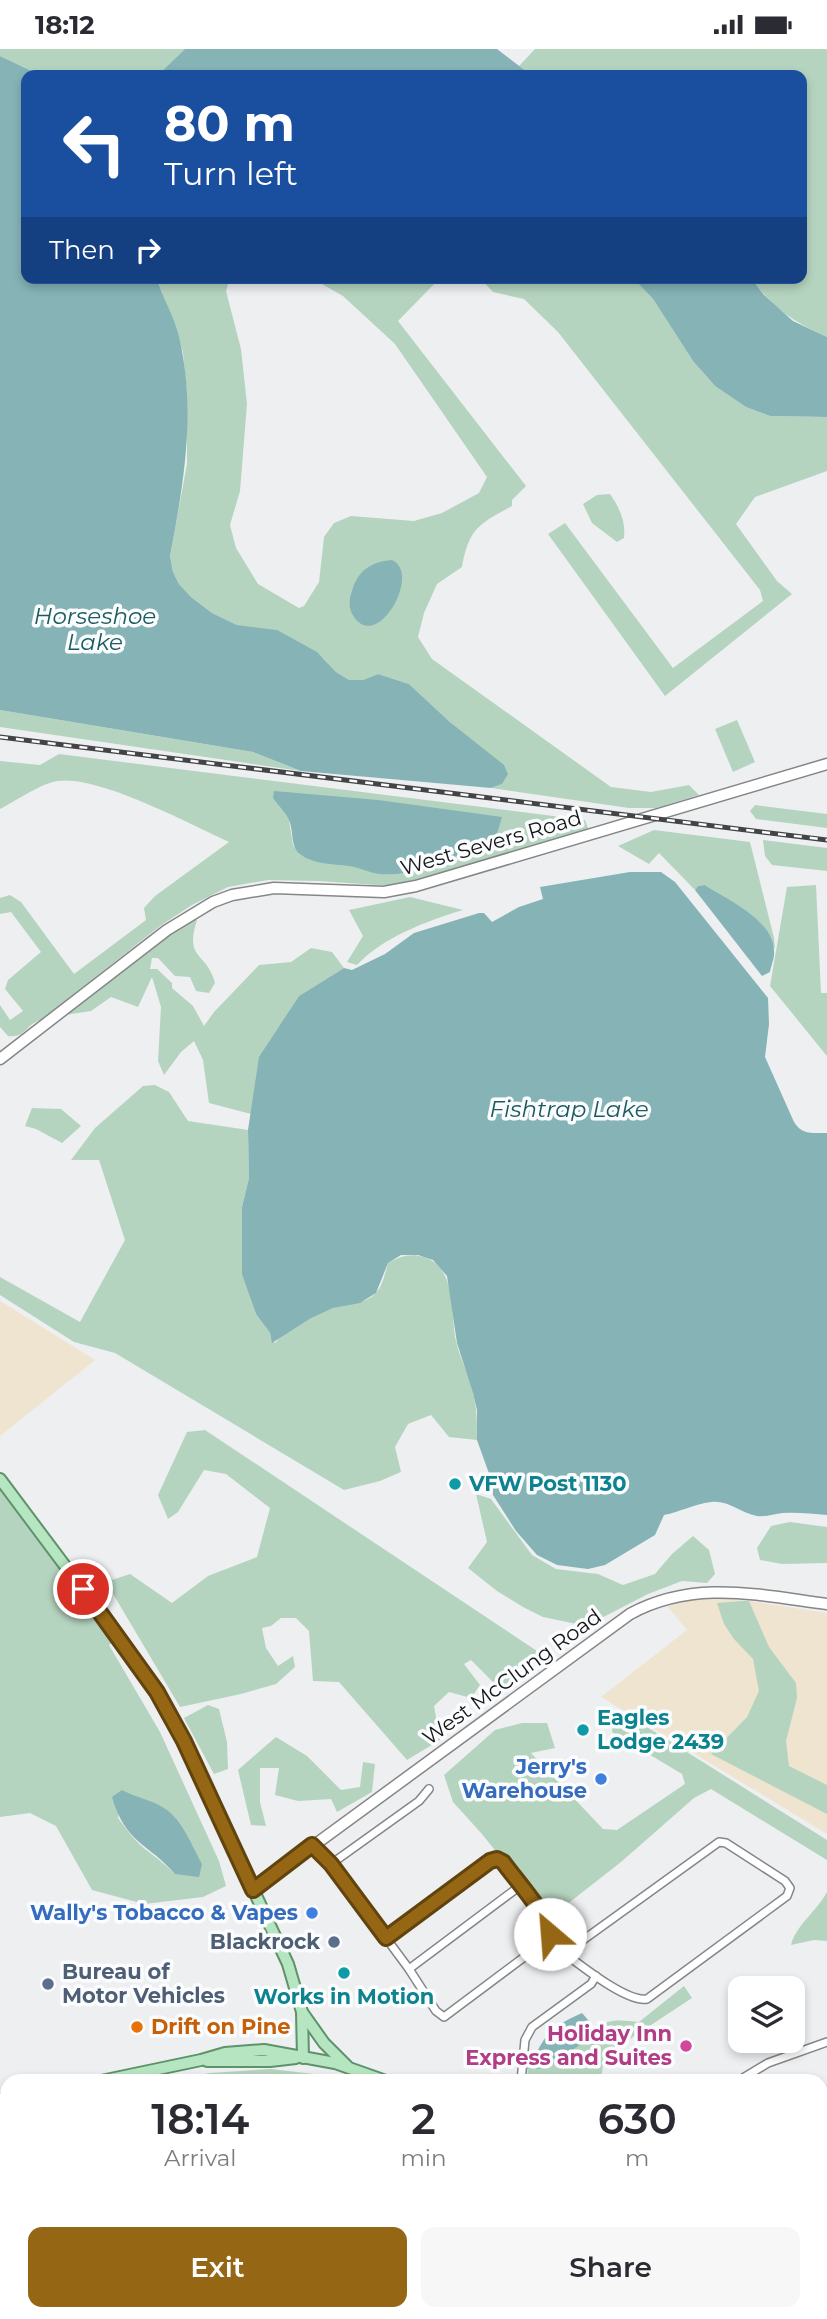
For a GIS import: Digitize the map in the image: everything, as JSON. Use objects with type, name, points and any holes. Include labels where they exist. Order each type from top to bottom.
[{"type":"main road","points":[[0,1479],[112,1627],[157,1692],[184,1741],[288,1964],[302,2012],[303,2057]]},
{"type":"main road","points":[[302,2012],[324,2043],[348,2067]]},
{"type":"main road","points":[[134,2074],[201,2060],[270,2061],[303,2057],[367,2074]]},
{"type":"street","name":"West Severs Road","points":[[0,1059],[167,930],[198,909],[232,895],[274,887],[384,892],[416,886],[827,764]]},
{"type":"street","name":"West McClung Road","points":[[253,1890],[643,1607],[675,1596],[713,1591],[827,1604]]},
{"type":"street","points":[[331,1864],[419,1801],[429,1789]]},
{"type":"street","points":[[547,1941],[630,1997],[648,1999],[787,1896],[789,1884],[726,1843],[719,1842],[565,1953]]},
{"type":"street","points":[[312,1845],[331,1864],[409,1969],[436,2011],[444,2017],[547,1941],[549,1929],[503,1862],[497,1859],[490,1861],[386,1938]]},
{"type":"street","points":[[409,1969],[520,1886]]},
{"type":"street","points":[[522,2074],[525,2040],[532,2027],[591,1984],[596,1976]]},
{"type":"street","points":[[750,2074],[768,2063],[827,2042]]},
{"type":"shaded area","points":[[0,1301],[95,1360],[0,1436]]},
{"type":"shaded area","points":[[716,1596],[827,1613],[827,1834],[601,1697],[687,1630],[666,1604]]},
{"type":"green space","points":[[0,49],[185,49],[163,70],[29,70],[0,56]]},
{"type":"green space","points":[[535,49],[827,49],[827,337],[784,313],[756,284],[807,284],[807,70],[524,70],[519,66]]},
{"type":"green space","points":[[159,284],[228,284],[226,291],[241,349],[247,404],[240,491],[230,525],[236,548],[258,584],[299,608],[304,606],[319,582],[324,537],[334,523],[351,516],[414,521],[442,513],[479,493],[487,477],[395,344],[343,296],[322,284],[434,284],[398,321],[526,486],[512,500],[512,506],[484,523],[472,535],[462,567],[437,584],[424,613],[418,637],[432,659],[611,787],[651,792],[689,785],[699,795],[656,808],[629,808],[491,788],[502,784],[451,723],[409,684],[378,674],[363,680],[349,680],[336,672],[323,658],[237,625],[212,613],[191,597],[179,584],[170,556],[187,464],[187,394],[183,352]]},
{"type":"green space","points":[[486,284],[639,284],[653,299],[693,361],[715,386],[746,407],[770,416],[827,417],[827,471],[755,497],[736,524],[777,581],[792,594],[665,696],[548,534],[565,523],[673,668],[763,601],[760,590],[558,332],[524,299],[493,292]]},
{"type":"green space","points":[[610,494],[619,509],[624,526],[624,538],[617,542],[592,523],[583,504],[597,495]]},
{"type":"green space","points":[[0,710],[253,752],[301,771],[0,727]]},
{"type":"green space","points":[[737,720],[755,762],[733,772],[715,729]]},
{"type":"green space","points":[[59,754],[585,820],[589,831],[392,886],[268,880],[228,887],[192,905],[160,926],[23,1033],[8,1036],[0,1027],[0,1005],[10,1020],[23,1011],[5,989],[8,980],[41,952],[11,912],[0,914],[0,898],[10,895],[21,902],[74,974],[146,920],[144,908],[155,896],[229,842],[144,802],[96,785],[75,781],[58,781],[44,785],[0,809],[0,761],[40,765]],"holes":[[[289,820],[379,874],[353,866],[311,860],[299,854],[293,845]]]},
{"type":"green space","points":[[755,805],[827,814],[827,828],[756,819],[750,811]]},
{"type":"green space","points":[[654,830],[750,842],[775,949],[762,927],[746,911],[705,885],[698,886],[695,890],[659,853],[649,864],[618,846]]},
{"type":"green space","points":[[763,840],[827,848],[827,871],[772,865],[765,856]]},
{"type":"green space","points":[[816,885],[821,993],[827,993],[827,1056],[770,986],[787,887]]},
{"type":"green space","points":[[410,897],[463,910],[392,938],[357,965],[347,962],[363,936],[349,910]]},
{"type":"green space","points":[[190,920],[197,920],[193,943],[195,950],[207,965],[215,983],[209,993],[196,991],[190,977],[175,976],[158,958],[152,958],[150,969],[157,969],[172,983],[172,988],[193,1006],[204,1026],[259,965],[291,962],[311,948],[332,952],[344,968],[299,996],[260,1057],[251,1114],[209,1103],[203,1060],[194,1041],[181,1052],[164,1075],[158,1061],[161,1007],[152,977],[138,1007],[111,997],[91,1011],[65,1015]]},
{"type":"green space","points":[[155,1085],[169,1092],[188,1121],[248,1130],[249,1178],[242,1207],[250,1296],[256,1314],[275,1343],[294,1327],[318,1314],[370,1298],[380,1287],[388,1263],[410,1255],[424,1257],[435,1263],[447,1281],[450,1293],[456,1341],[474,1398],[477,1440],[449,1437],[431,1415],[408,1424],[395,1447],[401,1472],[380,1481],[344,1490],[115,1353],[74,1342],[0,1295],[0,1277],[80,1322],[125,1240],[99,1160],[71,1160],[95,1128],[143,1086]]},
{"type":"green space","points":[[32,1108],[61,1109],[81,1126],[62,1143],[25,1126]]},
{"type":"green space","points":[[205,1430],[543,1655],[535,1668],[499,1688],[471,1660],[464,1664],[480,1685],[471,1698],[449,1692],[434,1706],[440,1740],[407,1760],[339,1682],[313,1681],[309,1631],[296,1618],[281,1618],[271,1626],[262,1628],[266,1648],[278,1666],[293,1656],[295,1667],[276,1684],[180,1707],[106,1582],[130,1574],[172,1603],[208,1576],[257,1557],[270,1508],[226,1474],[204,1470],[178,1512],[168,1519],[158,1495],[187,1432]]},
{"type":"green space","points":[[0,1491],[114,1641],[109,1645],[160,1732],[219,1861],[226,1886],[203,1897],[144,1904],[92,1890],[56,1826],[30,1813],[0,1817]],"holes":[[[122,1791],[164,1808],[175,1818],[190,1842],[175,1874],[140,1845],[118,1818]]]},
{"type":"green space","points":[[476,1494],[491,1499],[532,1555],[556,1569],[598,1574],[623,1585],[655,1574],[672,1554],[693,1536],[709,1550],[715,1574],[707,1583],[682,1581],[648,1594],[586,1626],[543,1617],[497,1591],[468,1568],[487,1542]]},
{"type":"green space","points":[[790,1522],[827,1527],[827,1563],[782,1564],[760,1560],[757,1548],[771,1526]]},
{"type":"green space","points":[[749,1601],[769,1647],[796,1683],[797,1698],[786,1741],[789,1766],[827,1785],[827,1814],[711,1754],[747,1717],[759,1691],[753,1659],[724,1624],[717,1603]]},
{"type":"green space","points":[[208,1705],[219,1709],[227,1742],[228,1769],[214,1774],[184,1718]]},
{"type":"green space","points":[[628,1715],[827,1840],[827,1860],[711,1789],[694,1798],[621,1862],[561,1909],[543,1910],[453,1802],[444,1775],[495,1730],[522,1723],[547,1723],[555,1748],[531,1753],[603,1829],[617,1830],[685,1784],[682,1774],[612,1732],[613,1726]]},
{"type":"green space","points":[[276,1737],[307,1756],[341,1790],[360,1787],[363,1762],[375,1764],[372,1792],[337,1812],[331,1799],[298,1801],[275,1795],[279,1768],[260,1768],[260,1802],[266,1826],[251,1825],[238,1770]]},
{"type":"green space","points":[[827,1892],[827,1941],[814,1940],[791,1945],[797,1931]]},
{"type":"green space","points":[[684,1986],[692,1998],[604,2056],[601,2074],[528,2074],[527,2063],[533,2060],[536,2069],[592,2036],[591,2031],[602,2024],[639,2022]]},
{"type":"green space","points":[[271,2069],[314,2074],[204,2074]]},
{"type":"water","points":[[185,49],[497,49],[524,70],[163,70]]},
{"type":"water","name":"Horseshoe Lake","points":[[0,56],[29,70],[21,70],[21,284],[159,284],[176,326],[184,361],[188,417],[184,473],[170,556],[179,584],[212,613],[237,625],[277,630],[317,652],[336,672],[349,680],[363,680],[378,674],[409,684],[451,723],[504,765],[508,774],[502,784],[491,788],[301,771],[253,752],[0,710]]},
{"type":"water","points":[[639,284],[756,284],[793,321],[827,337],[827,417],[770,416],[746,407],[715,386],[693,361],[653,299]]},
{"type":"water","points":[[392,560],[400,568],[402,579],[393,607],[374,625],[364,625],[354,617],[350,607],[355,584],[366,568]]},
{"type":"water","points":[[274,791],[378,800],[502,817],[497,834],[456,857],[411,872],[380,874],[317,862],[301,855],[295,848],[289,820],[273,798]]},
{"type":"water","name":"Fishtrap Lake","points":[[630,872],[661,872],[675,882],[768,998],[769,1024],[765,1057],[797,1126],[808,1132],[827,1133],[827,1515],[789,1513],[757,1516],[723,1503],[705,1503],[664,1515],[655,1535],[605,1565],[588,1569],[557,1565],[537,1555],[516,1531],[493,1495],[491,1479],[477,1440],[477,1410],[457,1343],[447,1276],[433,1260],[418,1255],[401,1255],[388,1263],[376,1293],[360,1303],[333,1308],[311,1318],[272,1343],[270,1333],[256,1314],[242,1274],[242,1207],[249,1178],[248,1130],[259,1057],[299,996],[344,968],[352,970],[385,954],[414,933],[479,913],[484,913],[492,922],[519,907],[543,899],[540,887]]},
{"type":"water","points":[[705,885],[758,920],[766,930],[774,951],[770,972],[762,976],[695,890],[698,886]]},
{"type":"water","points":[[122,1790],[159,1805],[176,1819],[202,1864],[199,1877],[175,1874],[138,1841],[124,1824],[112,1797]]},
{"type":"water","points":[[582,2013],[589,2021],[592,2036],[549,2067],[536,2069],[533,2060],[547,2036],[557,2026]]},
{"type":"railway","points":[[0,737],[827,840]]},
{"type":"place","name":"VFW Post 1130","points":[[455,1484]]},
{"type":"place","name":"Eagles Lodge 2439","points":[[583,1730]]},
{"type":"place","name":"Jerry's Warehouse","points":[[601,1779]]},
{"type":"place","name":"Wally's Tobacco & Vapes","points":[[312,1913]]},
{"type":"place","name":"Blackrock","points":[[334,1942]]},
{"type":"place","name":"Works in Motion","points":[[344,1973]]},
{"type":"place","name":"Bureau of Motor Vehicles","points":[[48,1984]]},
{"type":"place","name":"Drift on Pine","points":[[137,2027]]},
{"type":"place","name":"Holiday Inn Express and Suites","points":[[686,2046]]},
{"type":"route","points":[[83,1589],[157,1692],[184,1741],[253,1890],[312,1845],[331,1864],[386,1938],[490,1861],[497,1859],[503,1862],[535,1906],[550,1934]]}]
